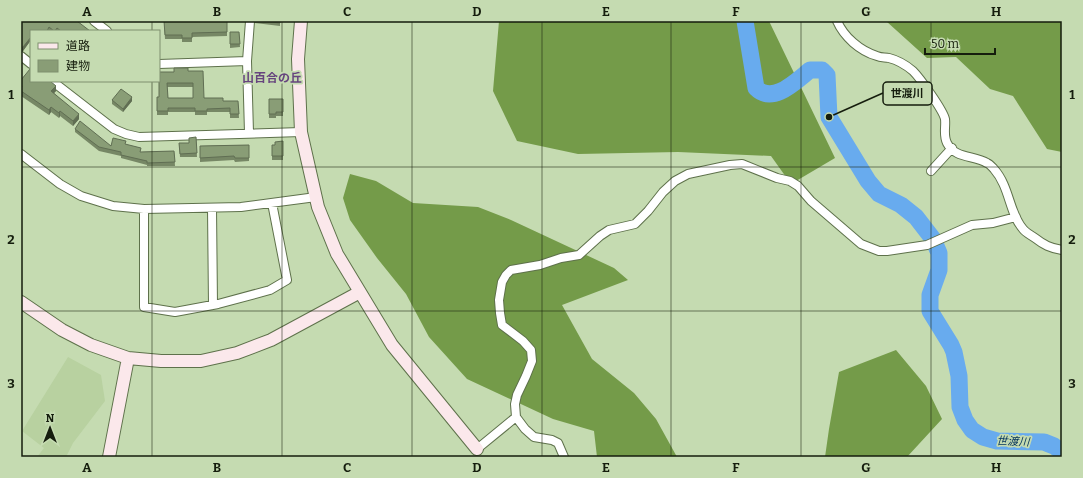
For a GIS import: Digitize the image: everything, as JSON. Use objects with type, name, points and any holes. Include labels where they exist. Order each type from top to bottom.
[{"type":"street","points":[[94,21],[105,30]]},
{"type":"street","points":[[249,133],[247,61],[250,21]]},
{"type":"street","points":[[301,21],[298,59],[301,132],[318,207],[337,254],[392,345],[477,449],[516,417]]},
{"type":"street","points":[[837,21],[845,34],[867,53],[878,57],[890,58],[903,64],[913,72],[945,119],[947,143],[962,156],[978,159],[988,163],[1005,186],[1016,217],[1023,229],[1045,246],[1062,250]]},
{"type":"street","points":[[160,64],[247,61]]},
{"type":"street","points":[[53,82],[114,129],[139,137],[301,132]]},
{"type":"street","points":[[931,171],[952,148]]},
{"type":"street","points":[[21,154],[60,184],[81,196],[113,206],[144,209],[241,207],[316,197]]},
{"type":"street","points":[[564,457],[558,444],[552,440],[534,437],[525,429],[516,417],[515,404],[517,395],[532,361],[531,350],[523,341],[502,325],[499,300],[502,282],[511,270],[579,255],[609,230],[635,224],[648,211],[663,192],[688,174],[730,165],[742,164],[777,178],[790,181],[798,186],[810,202],[861,244],[879,251],[927,245],[972,225],[993,223],[1016,217]]},
{"type":"street","points":[[144,209],[144,307],[175,312],[213,305],[270,290],[287,280],[272,203]]},
{"type":"street","points":[[212,208],[213,305]]},
{"type":"street","points":[[21,302],[62,330],[91,345],[128,358],[161,361],[201,361],[238,353],[272,340],[360,292]]},
{"type":"street","points":[[109,457],[128,358]]},
{"type":"shaded area","points":[[68,357],[101,375],[105,401],[73,443],[66,457],[37,457],[44,448],[22,431]]},
{"type":"green space","points":[[499,21],[769,21],[835,158],[791,184],[771,156],[678,152],[578,154],[517,141],[493,91]]},
{"type":"green space","points":[[886,21],[1062,21],[1062,152],[1047,149],[1013,96],[990,89],[956,57],[927,58]]},
{"type":"green space","points":[[350,174],[376,181],[413,203],[478,207],[511,220],[614,268],[628,280],[562,305],[592,359],[634,393],[656,419],[677,457],[597,457],[594,431],[553,419],[467,379],[429,337],[406,294],[377,258],[350,220],[343,198]]},
{"type":"green space","points":[[896,350],[926,386],[942,419],[907,457],[825,457],[839,372]]},
{"type":"building","points":[[21,21],[77,21],[89,30],[60,30],[57,28],[56,30],[53,30],[49,27],[48,30],[30,30],[30,38],[21,48]]},
{"type":"building","points":[[164,21],[227,21],[227,32],[192,33],[192,38],[182,38],[182,35],[165,35]]},
{"type":"building","points":[[263,21],[280,21],[280,23]]},
{"type":"building","points":[[230,32],[239,32],[240,44],[230,44]]},
{"type":"building","points":[[174,68],[188,68],[188,71],[203,71],[204,98],[223,98],[223,101],[238,101],[239,114],[230,114],[230,108],[195,111],[195,108],[168,108],[168,111],[157,111],[160,72],[174,72]],"holes":[[[167,83],[193,83],[193,98],[168,98]]]},
{"type":"building","points":[[30,69],[30,82],[51,82],[56,86],[51,91],[79,114],[73,121],[60,111],[59,113],[51,107],[49,110],[21,91],[21,80]]},
{"type":"building","points":[[121,89],[132,97],[123,109],[112,100]]},
{"type":"building","points":[[269,99],[283,99],[283,112],[269,114]]},
{"type":"building","points":[[80,121],[111,146],[113,138],[126,141],[125,144],[141,148],[140,152],[174,151],[175,162],[147,163],[147,161],[121,155],[121,152],[99,147],[75,129]]},
{"type":"building","points":[[196,137],[197,153],[180,154],[179,143],[189,143],[189,138]]},
{"type":"building","points":[[283,141],[283,156],[272,156],[272,145],[275,145],[275,142]]},
{"type":"building","points":[[249,145],[249,158],[235,158],[234,156],[200,158],[200,146]]},
{"type":"waterway","name":"世渡川","points":[[745,21],[756,88],[763,93],[777,93],[784,90],[810,70],[822,70],[827,75],[829,117],[868,181],[879,194],[901,205],[916,217],[933,239],[939,253],[939,270],[930,295],[930,311],[954,352],[959,376],[960,407],[965,420],[972,430],[983,437],[997,441],[1044,442],[1054,446],[1062,452]]},
{"type":"place","name":"世渡川","points":[[829,117]]},
{"type":"district","name":"山百合の丘","points":[[272,78]]}]
